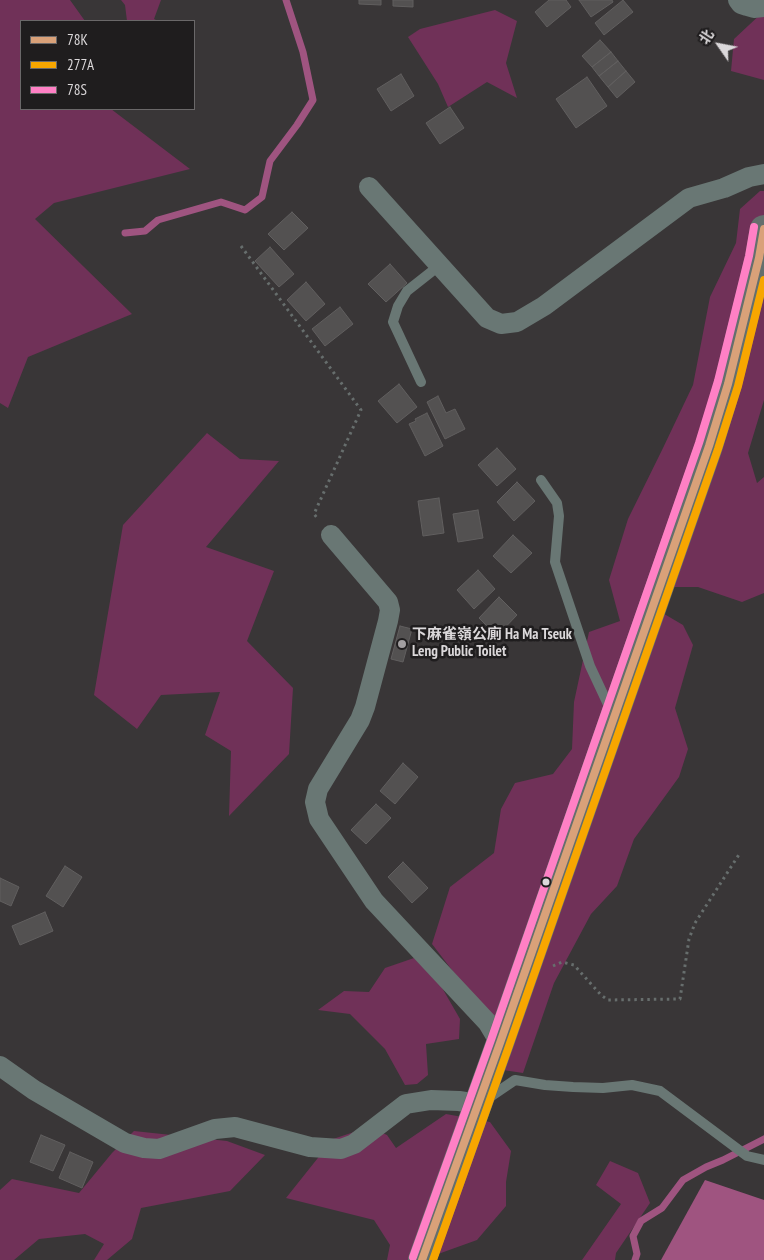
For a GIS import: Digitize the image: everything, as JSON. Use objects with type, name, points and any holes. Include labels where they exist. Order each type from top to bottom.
[{"type":"main road","points":[[422,1260],[712,438],[728,384],[760,258],[764,229]]},
{"type":"street","points":[[738,0],[741,4],[754,8],[764,7]]},
{"type":"street","points":[[369,187],[487,318],[500,324],[518,322],[544,306],[689,198],[724,188],[748,177],[764,174]]},
{"type":"street","points":[[331,535],[388,602],[390,610],[360,720],[318,789],[315,802],[319,819],[374,900],[488,1023],[500,1043]]},
{"type":"street","points":[[0,1066],[34,1090],[125,1143],[144,1148],[159,1149],[215,1129],[235,1127],[310,1147],[340,1149],[354,1144],[406,1104],[431,1100],[478,1104]]},
{"type":"lane","points":[[421,382],[394,322],[398,306],[407,292],[440,265]]},
{"type":"lane","points":[[540,480],[557,503],[559,516],[555,562],[590,666],[614,718]]},
{"type":"lane","points":[[478,1104],[515,1080],[572,1087],[602,1088],[632,1085],[660,1091],[746,1156],[764,1160]]},
{"type":"path","points":[[241,246],[361,410],[314,514],[331,535]]},
{"type":"path","points":[[548,970],[555,964],[562,962],[574,965],[601,995],[608,1000],[680,999],[689,939],[695,923],[740,853]]},
{"type":"shaded area","points":[[0,0],[70,0],[84,20],[20,20],[20,110],[112,110],[190,169],[54,203],[35,219],[132,314],[28,357],[8,408],[0,403]]},
{"type":"shaded area","points":[[121,0],[161,0],[154,19],[156,20],[127,20],[125,5]]},
{"type":"shaded area","points":[[495,10],[517,21],[506,63],[517,98],[487,82],[448,107],[438,84],[408,37],[420,29]]},
{"type":"shaded area","points":[[764,11],[764,80],[731,71],[734,39]]},
{"type":"shaded area","points":[[760,191],[764,191],[764,400],[748,453],[757,483],[764,477],[764,593],[742,602],[698,587],[663,587],[654,608],[683,625],[693,645],[675,708],[688,749],[679,777],[634,839],[617,886],[591,914],[554,983],[523,1073],[503,1070],[465,987],[432,944],[450,887],[494,853],[501,809],[515,783],[553,774],[572,749],[574,702],[589,632],[620,621],[609,580],[628,519],[693,385],[710,297],[736,243],[740,209]]},
{"type":"shaded area","points":[[207,433],[240,459],[279,461],[206,547],[274,571],[247,641],[293,688],[289,754],[229,816],[231,751],[205,735],[220,692],[161,695],[137,729],[94,695],[123,525]]},
{"type":"shaded area","points":[[414,958],[441,986],[460,1019],[459,1039],[426,1044],[428,1075],[417,1084],[405,1085],[385,1049],[350,1014],[318,1010],[344,991],[369,992],[385,968]]},
{"type":"shaded area","points":[[446,1114],[490,1122],[511,1151],[506,1182],[506,1206],[477,1240],[426,1260],[387,1260],[390,1245],[374,1220],[286,1198],[333,1139],[369,1127],[387,1135],[396,1148]]},
{"type":"shaded area","points":[[134,1131],[227,1141],[265,1155],[230,1191],[141,1208],[132,1239],[107,1260],[94,1260],[104,1244],[85,1234],[39,1239],[14,1260],[0,1260],[0,1190],[12,1179],[79,1193],[112,1153]]},
{"type":"shaded area","points":[[610,1161],[638,1173],[650,1203],[616,1253],[615,1260],[582,1260],[621,1204],[596,1185]]},
{"type":"shaded area","points":[[705,1180],[764,1200],[764,1260],[661,1260]]},
{"type":"building","points":[[359,0],[381,0],[381,5],[359,4]]},
{"type":"building","points":[[393,0],[413,0],[413,7],[393,6]]},
{"type":"building","points":[[549,0],[566,0],[571,7],[547,27],[535,12]]},
{"type":"building","points":[[579,0],[612,0],[613,2],[591,17]]},
{"type":"building","points":[[623,0],[633,12],[604,35],[595,23]]},
{"type":"building","points":[[600,40],[611,52],[592,67],[582,56]]},
{"type":"building","points":[[611,52],[618,61],[599,76],[592,67]]},
{"type":"building","points":[[618,61],[626,71],[608,87],[599,76]]},
{"type":"building","points":[[626,71],[635,82],[617,98],[608,87]]},
{"type":"building","points":[[401,74],[414,96],[391,111],[377,89]]},
{"type":"building","points":[[587,77],[607,106],[576,128],[556,99]]},
{"type":"building","points":[[450,107],[464,128],[440,144],[426,123]]},
{"type":"building","points":[[292,212],[308,228],[284,250],[268,234]]},
{"type":"building","points":[[270,247],[294,274],[279,287],[255,261]]},
{"type":"building","points":[[390,264],[407,283],[386,302],[368,284]]},
{"type":"building","points":[[306,282],[325,304],[306,321],[287,300]]},
{"type":"building","points":[[340,307],[353,324],[325,346],[312,329]]},
{"type":"building","points":[[399,384],[417,407],[397,423],[378,401]]},
{"type":"building","points":[[438,396],[446,413],[455,409],[465,429],[445,439],[427,402]]},
{"type":"building","points":[[427,413],[443,446],[425,456],[409,424]]},
{"type":"building","points":[[497,448],[516,469],[497,486],[478,465]]},
{"type":"building","points":[[517,482],[535,501],[514,521],[497,502]]},
{"type":"building","points":[[439,498],[444,533],[423,536],[418,501]]},
{"type":"building","points":[[478,510],[483,538],[458,542],[453,514]]},
{"type":"building","points":[[513,535],[532,553],[511,573],[493,556]]},
{"type":"building","points":[[478,570],[495,589],[474,609],[457,590]]},
{"type":"building","points":[[499,597],[517,615],[497,636],[479,618]]},
{"type":"building","name":"下麻雀嶺公廁 Ha Ma Tseuk Leng Public Toilet","points":[[400,626],[412,629],[403,662],[391,659]]},
{"type":"building","points":[[403,763],[418,777],[395,804],[380,791]]},
{"type":"building","points":[[376,804],[391,818],[366,844],[351,830]]},
{"type":"building","points":[[403,862],[428,888],[412,903],[388,877]]},
{"type":"building","points":[[65,866],[82,877],[63,907],[46,896]]},
{"type":"building","points":[[0,878],[19,887],[11,906],[0,901]]},
{"type":"building","points":[[45,912],[53,931],[20,945],[12,926]]},
{"type":"building","points":[[41,1135],[65,1145],[53,1171],[30,1162]]},
{"type":"building","points":[[70,1152],[93,1162],[82,1188],[59,1178]]},
{"type":"waterway","points":[[125,233],[145,231],[158,220],[221,202],[245,210],[262,197],[270,161],[313,100],[303,52],[286,0]]},
{"type":"waterway","points":[[635,1260],[637,1254],[633,1236],[641,1221],[662,1208],[683,1180],[764,1139]]},
{"type":"transit line","name":"78S","points":[[413,1257],[491,1040],[699,443],[718,381],[749,256],[754,227]]},
{"type":"transit line","name":"78K","points":[[422,1260],[709,446],[728,384],[759,258],[764,229]]},
{"type":"transit line","name":"277A","points":[[433,1260],[718,449],[738,386],[764,280]]},
{"type":"place","name":"下麻雀嶺公廁 Ha Ma Tseuk Leng Public Toilet","points":[[402,644]]}]
